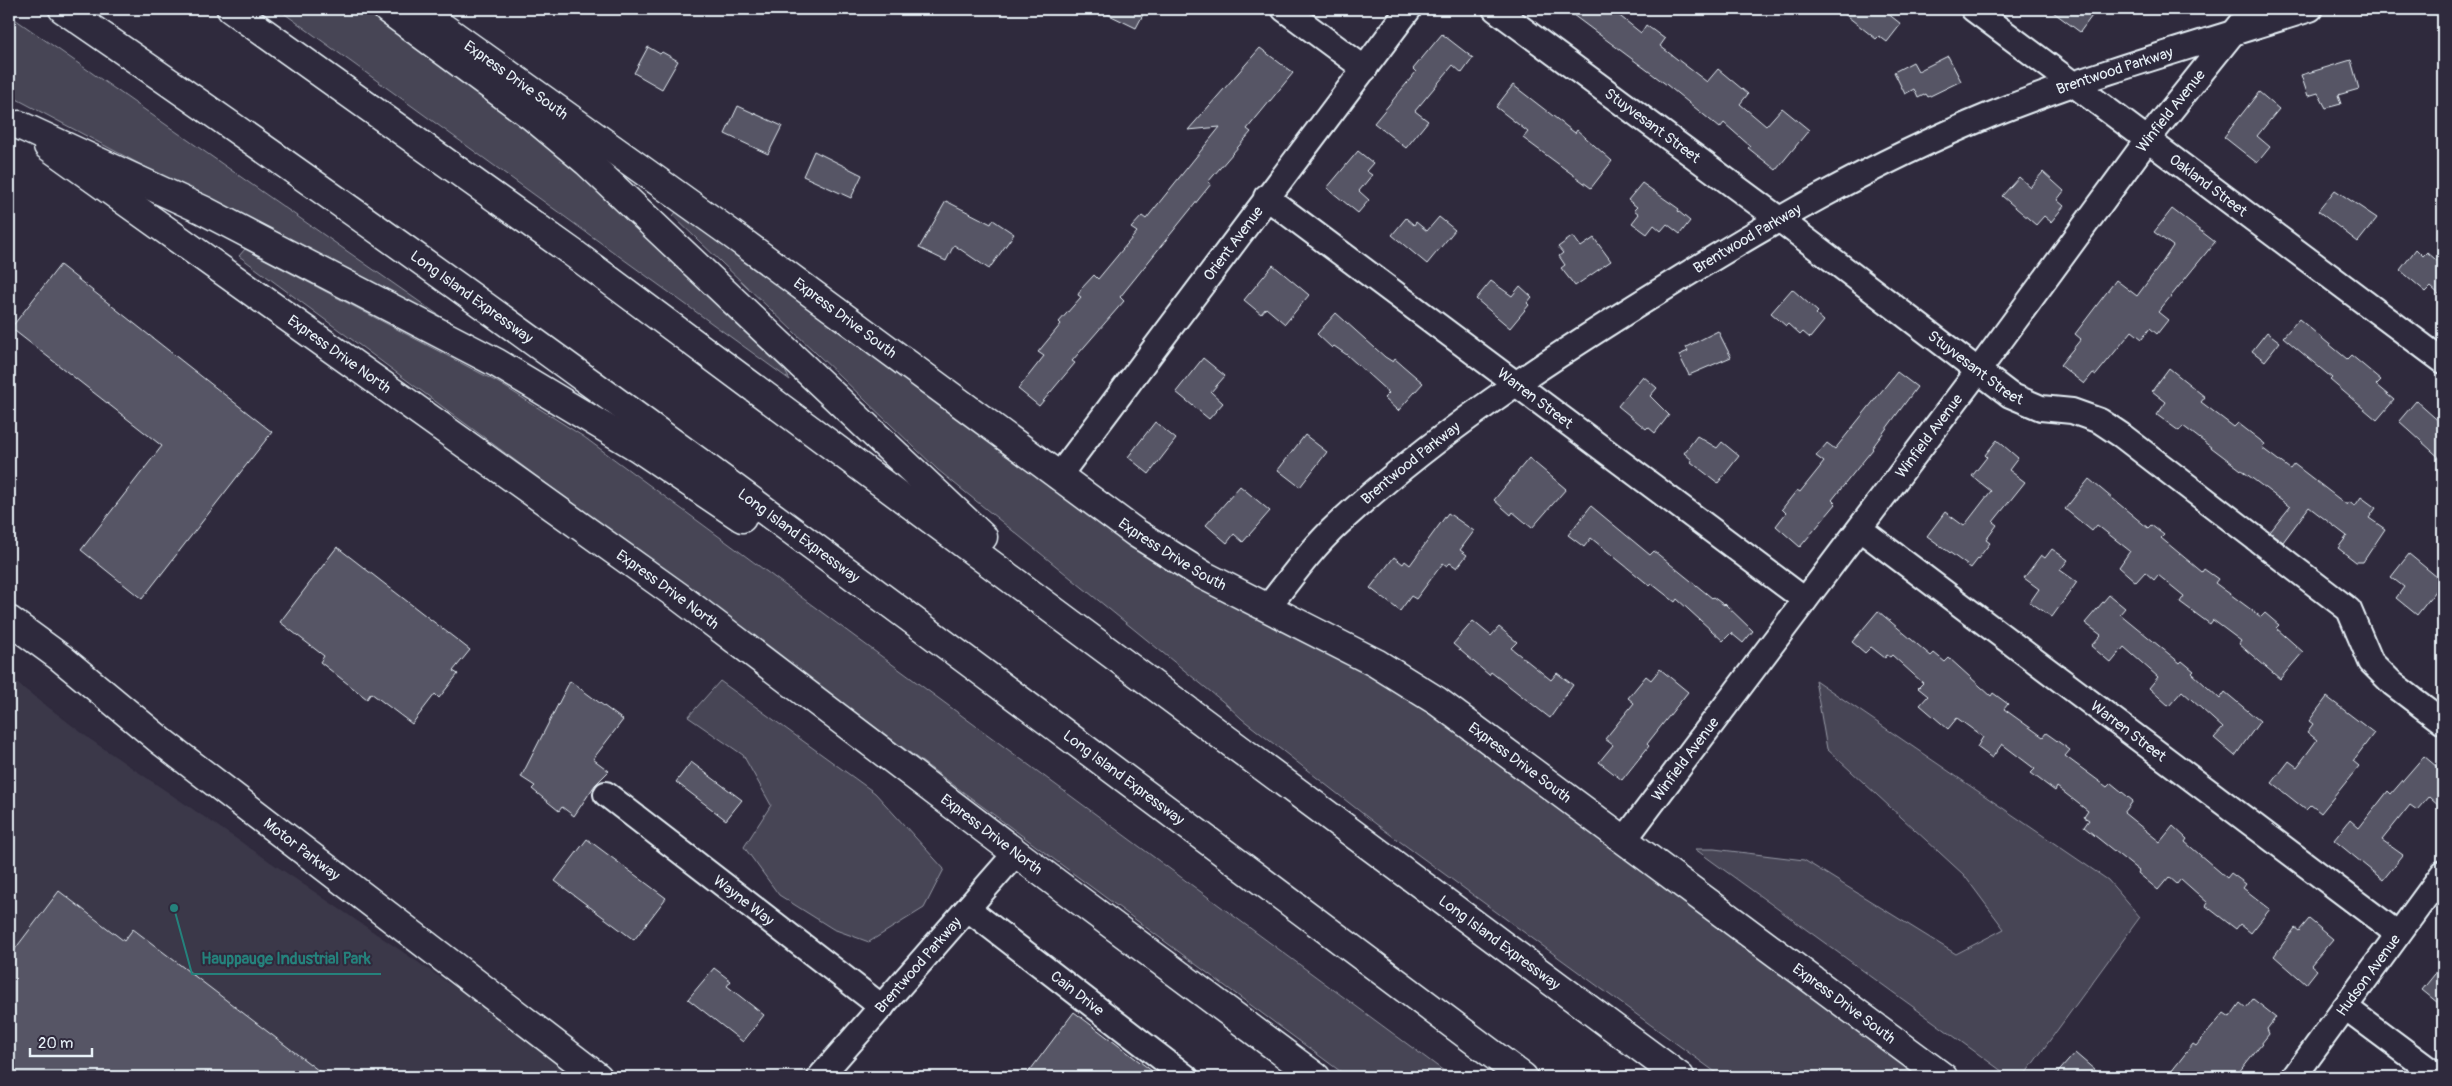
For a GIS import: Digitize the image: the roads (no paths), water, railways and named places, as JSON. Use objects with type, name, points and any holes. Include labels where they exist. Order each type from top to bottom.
[{"type":"main road","name":"Long Island Expressway","points":[[63,9],[245,133],[501,318],[1066,735],[1523,1077]]},
{"type":"main road","name":"Long Island Expressway","points":[[231,9],[565,247],[1680,1077]]},
{"type":"main road","points":[[387,9],[534,117],[575,151],[987,542],[1281,779]]},
{"type":"main road","name":"Express Drive South","points":[[417,9],[733,235],[1058,476],[1170,556],[1232,591],[1342,645],[1406,681],[1482,733],[1943,1077]]},
{"type":"main road","points":[[14,122],[203,210],[497,363],[637,447],[1066,735]]},
{"type":"main road","name":"Express Drive North","points":[[14,122],[670,590],[1016,853],[1316,1077]]},
{"type":"main road","name":"Motor Parkway","points":[[9,620],[61,658],[169,746],[598,1077]]},
{"type":"street","points":[[1284,9],[1365,69]]},
{"type":"street","name":"Orient Avenue","points":[[1058,476],[1409,9]]},
{"type":"street","name":"Stuyvesant Street","points":[[1495,9],[1779,219],[2010,396],[2041,408],[2072,411],[2091,418],[2121,435],[2348,610],[2371,662],[2393,684],[2443,722]]},
{"type":"street","name":"Oakland Street","points":[[1973,9],[2443,361]]},
{"type":"street","name":"Winfield Avenue","points":[[1625,840],[1978,371],[2148,139],[2252,9]]},
{"type":"street","name":"Brentwood Parkway","points":[[1267,608],[1304,560],[1338,524],[1410,463],[1516,384],[1578,342],[1779,219],[1902,155],[1988,116],[2072,84],[2310,9]]},
{"type":"street","name":"Warren Street","points":[[1266,197],[1805,600]]},
{"type":"street","name":"Warren Street","points":[[1860,529],[2398,934]]},
{"type":"street","name":"Wayne Way","points":[[606,794],[882,1007]]},
{"type":"street","name":"Brentwood Parkway","points":[[820,1077],[1016,853]]},
{"type":"street","name":"Hudson Avenue","points":[[2294,1077],[2443,873]]},
{"type":"street","name":"Cain Drive","points":[[968,908],[1186,1077]]},
{"type":"street","points":[[2345,1007],[2439,1077]]},
{"type":"place","name":"Hauppauge Industrial Park","points":[[174,908]]}]
